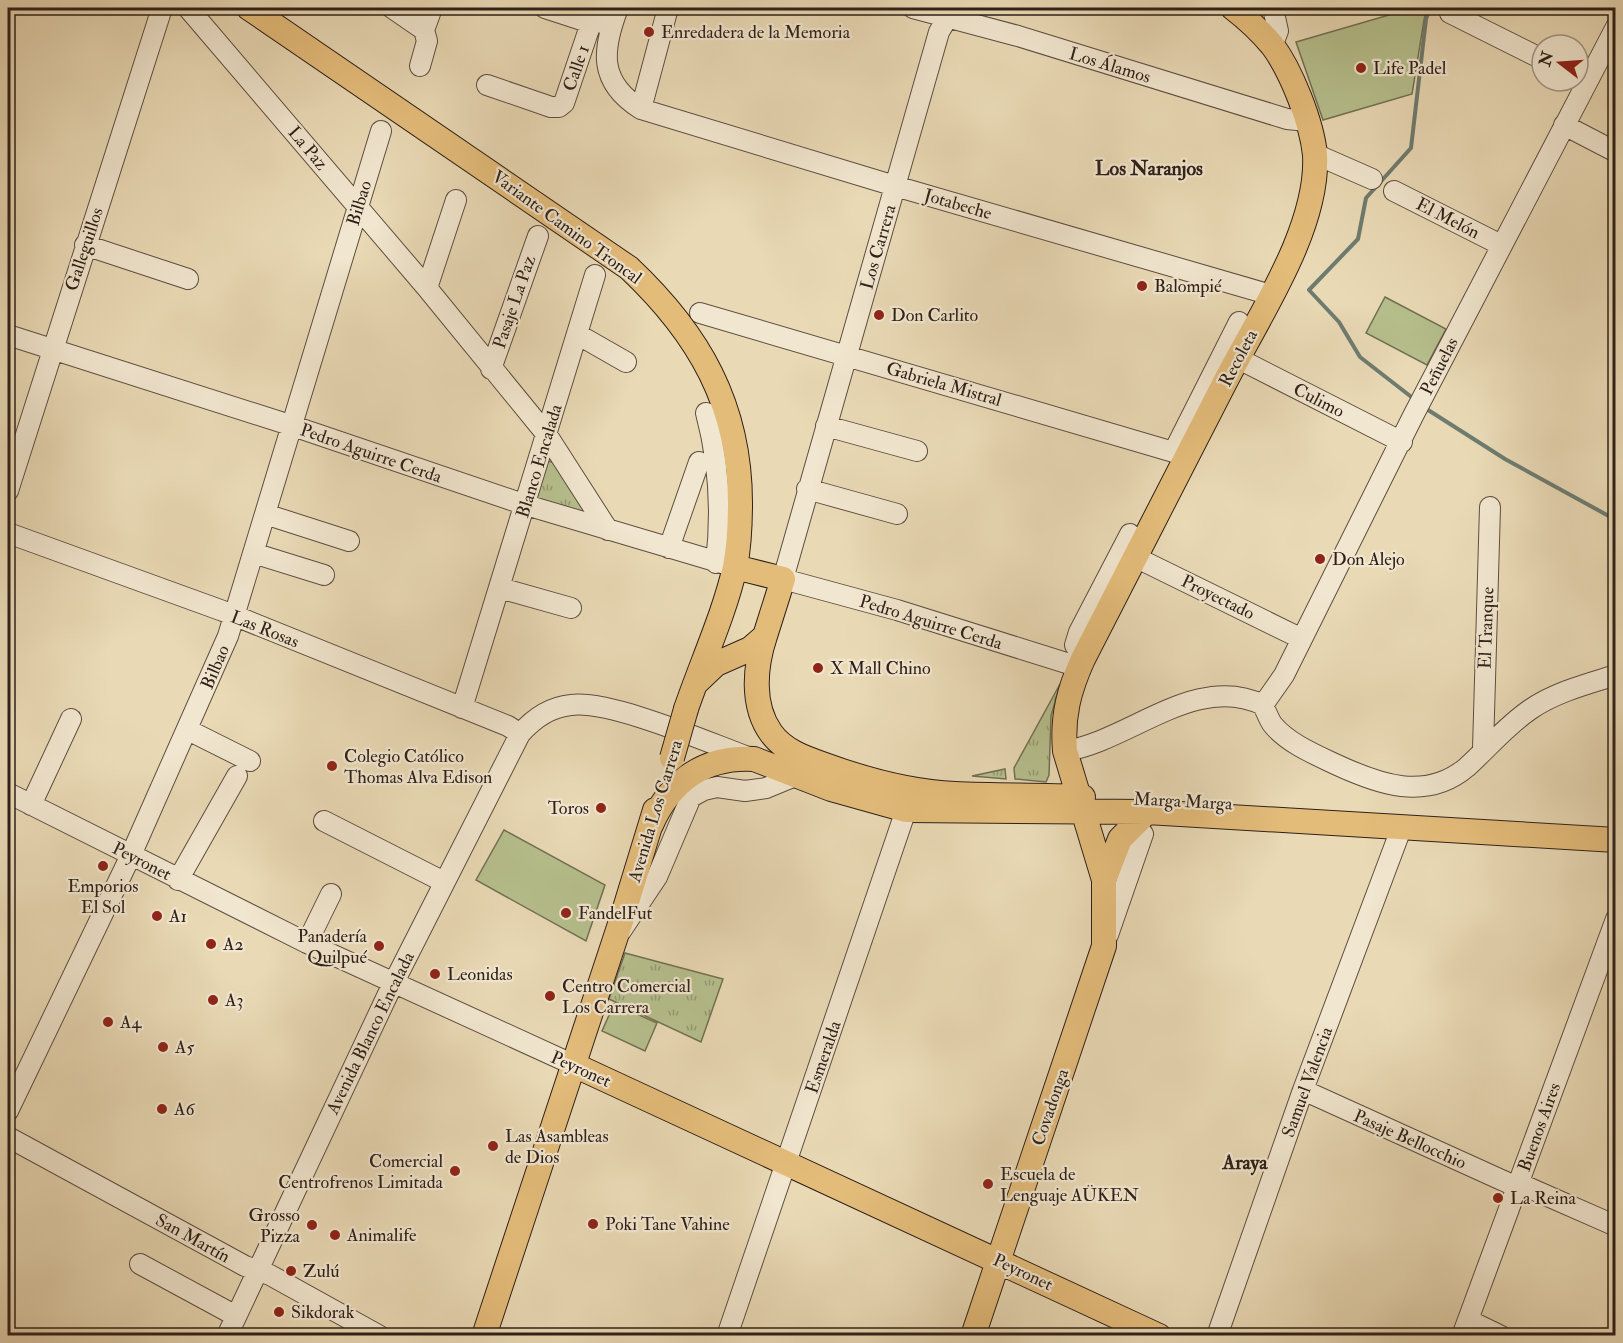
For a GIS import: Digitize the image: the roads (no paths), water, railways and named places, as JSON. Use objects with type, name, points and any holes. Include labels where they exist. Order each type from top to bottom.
[{"type":"main road","name":"Variante Camino Troncal","points":[[249,8],[629,268],[658,295],[701,352],[726,405],[734,436],[740,481],[740,530],[725,565],[695,683]]},
{"type":"main road","name":"Recoleta","points":[[1080,804],[1065,751],[1063,730],[1067,696],[1133,545],[1180,454],[1271,295],[1304,225],[1310,207],[1315,154],[1307,121],[1291,81],[1272,46],[1233,8]]},
{"type":"main road","points":[[725,565],[783,579],[758,661],[759,702],[766,724],[784,746],[816,762],[864,778],[945,796]]},
{"type":"main road","points":[[695,683],[716,664],[750,649],[765,636]]},
{"type":"main road","name":"Avenida Los Carrera","points":[[484,1335],[616,938],[695,683]]},
{"type":"main road","points":[[651,825],[665,797],[694,772],[723,761],[754,759]]},
{"type":"main road","name":"Marga Marga","points":[[754,759],[795,776],[906,810],[1080,804],[1145,823],[1401,829],[1616,840]]},
{"type":"main road","name":"Marga Marga","points":[[945,796],[1616,827]]},
{"type":"main road","name":"Covadonga","points":[[973,1335],[1104,946],[1104,880],[1080,804]]},
{"type":"main road","points":[[1104,880],[1120,839],[1145,823]]},
{"type":"main road","name":"Peyronet","points":[[573,1065],[788,1162],[1159,1335]]},
{"type":"street","name":"Galleguillos","points":[[8,490],[162,8]]},
{"type":"street","name":"La Paz","points":[[188,8],[427,288],[547,435],[608,530]]},
{"type":"street","points":[[392,8],[424,30]]},
{"type":"street","points":[[420,66],[427,41],[424,30],[432,8]]},
{"type":"street","points":[[545,8],[591,23],[616,14]]},
{"type":"street","points":[[641,109],[668,8]]},
{"type":"street","name":"Los Álamos","points":[[913,8],[950,13],[1287,119],[1307,121]]},
{"type":"street","points":[[1272,46],[1278,31],[1273,8]]},
{"type":"street","name":"Los Carrera","points":[[783,579],[808,484],[939,32],[950,13]]},
{"type":"street","points":[[1450,13],[1530,53]]},
{"type":"street","name":"Jotabeche","points":[[616,14],[606,51],[607,69],[615,87],[641,109],[895,186],[1271,295]]},
{"type":"street","name":"Calle 1","points":[[487,85],[551,107],[559,107],[564,103],[591,23]]},
{"type":"street","name":"Peñuelas","points":[[1590,67],[1616,27]]},
{"type":"street","name":"Peñuelas","points":[[1263,705],[1277,687],[1402,442],[1413,416],[1564,125],[1577,93]]},
{"type":"street","points":[[1564,125],[1616,152]]},
{"type":"street","name":"Bilbao","points":[[8,1111],[188,730],[234,617],[381,131]]},
{"type":"street","points":[[1315,154],[1372,179]]},
{"type":"street","name":"El Melón","points":[[1394,191],[1501,246]]},
{"type":"street","points":[[427,288],[456,200]]},
{"type":"street","name":"Pasaje La Paz","points":[[491,369],[538,236]]},
{"type":"street","points":[[85,245],[188,279]]},
{"type":"street","name":"Blanco Encalada","points":[[462,708],[595,275]]},
{"type":"street","name":"Gabriela Mistral","points":[[700,313],[1180,454]]},
{"type":"street","name":"Recoleta","points":[[1180,454],[1239,322]]},
{"type":"street","points":[[577,334],[626,362]]},
{"type":"street","name":"Pedro Aguirre Cerda","points":[[8,335],[293,426],[526,505],[725,565]]},
{"type":"street","name":"Culimo","points":[[1237,358],[1402,442]]},
{"type":"street","name":"Variante Camino Troncal","points":[[706,413],[715,447],[719,539],[725,565]]},
{"type":"street","points":[[826,426],[917,451]]},
{"type":"street","points":[[669,548],[699,462]]},
{"type":"street","points":[[808,484],[852,492]]},
{"type":"street","points":[[808,484],[897,514]]},
{"type":"street","name":"El Tranque","points":[[1483,749],[1490,507]]},
{"type":"street","points":[[265,514],[349,541]]},
{"type":"street","name":"Las Rosas","points":[[8,533],[234,617],[508,726],[520,734]]},
{"type":"street","name":"Proyectado","points":[[1133,545],[1300,638]]},
{"type":"street","points":[[253,553],[324,575]]},
{"type":"street","name":"Pedro Aguirre Cerda","points":[[783,579],[1081,663]]},
{"type":"street","points":[[500,588],[571,608]]},
{"type":"street","points":[[1065,751],[1087,747],[1193,700],[1214,696],[1238,696],[1263,705],[1273,725],[1309,752],[1378,783],[1409,789],[1430,785],[1462,770],[1483,749],[1532,709],[1561,694],[1616,675]]},
{"type":"street","name":"Marga Marga","points":[[520,734],[540,716],[553,709],[572,705],[590,705],[637,718],[754,759],[902,795],[945,796]]},
{"type":"street","points":[[31,805],[71,719]]},
{"type":"street","points":[[188,730],[250,761]]},
{"type":"street","name":"Avenida Blanco Encalada","points":[[227,1335],[394,984],[520,734]]},
{"type":"street","points":[[178,880],[237,776]]},
{"type":"street","name":"Avenida Los Carrera","points":[[616,938],[632,918],[657,878],[684,809],[691,797],[704,790],[717,787],[745,791],[766,788],[795,776]]},
{"type":"street","name":"Peyronet","points":[[8,793],[307,943],[573,1065]]},
{"type":"street","points":[[906,810],[945,796]]},
{"type":"street","name":"Esmeralda","points":[[727,1335],[788,1162],[906,810]]},
{"type":"street","points":[[324,821],[444,882]]},
{"type":"street","name":"Covadonga","points":[[1104,946],[1145,823]]},
{"type":"street","name":"Samuel Valencia","points":[[1217,1335],[1303,1090],[1401,829]]},
{"type":"street","points":[[307,943],[331,894]]},
{"type":"street","name":"Buenos Aires","points":[[1465,1328],[1616,919]]},
{"type":"street","name":"Pasaje Bellocchio","points":[[1303,1090],[1517,1185],[1616,1226]]},
{"type":"street","name":"San Martín","points":[[8,1137],[380,1335]]},
{"type":"street","points":[[140,1264],[236,1316]]},
{"type":"street","points":[[1465,1328],[1501,1335]]},
{"type":"waterway","points":[[1414,399],[1360,357],[1339,322],[1309,290],[1358,239],[1366,198],[1411,148],[1426,19],[1430,8]]},
{"type":"waterway","points":[[1425,408],[1505,459],[1616,520]]},
{"type":"place","name":"Enredadera de la Memoria","points":[[649,32]]},
{"type":"place","name":"Life Padel","points":[[1361,68]]},
{"type":"place","name":"Balompié","points":[[1142,286]]},
{"type":"place","name":"Don Carlito","points":[[879,315]]},
{"type":"place","name":"Don Alejo","points":[[1320,559]]},
{"type":"place","name":"X Mall Chino","points":[[818,668]]},
{"type":"place","name":"Colegio Católico Thomas Alva Edison","points":[[332,766]]},
{"type":"place","name":"Toros","points":[[601,808]]},
{"type":"place","name":"Emporios El Sol","points":[[103,866]]},
{"type":"place","name":"FandelFut","points":[[566,913]]},
{"type":"place","name":"A1","points":[[157,916]]},
{"type":"place","name":"A2","points":[[211,944]]},
{"type":"place","name":"Panadería Quilpué","points":[[379,946]]},
{"type":"place","name":"Leonidas","points":[[435,974]]},
{"type":"place","name":"Centro Comercial Los Carrera","points":[[550,996]]},
{"type":"place","name":"A3","points":[[213,1000]]},
{"type":"place","name":"A4","points":[[108,1022]]},
{"type":"place","name":"A5","points":[[163,1047]]},
{"type":"place","name":"A6","points":[[162,1109]]},
{"type":"place","name":"Las Asambleas de Dios","points":[[493,1146]]},
{"type":"place","name":"Comercial Centrofrenos Limitada","points":[[455,1171]]},
{"type":"place","name":"Escuela de Lenguaje AÜKEN","points":[[988,1184]]},
{"type":"place","name":"La Reina","points":[[1498,1198]]},
{"type":"place","name":"Poki Tane Vahine","points":[[593,1224]]},
{"type":"place","name":"Grosso Pizza","points":[[312,1225]]},
{"type":"place","name":"Animalife","points":[[335,1235]]},
{"type":"place","name":"Zulú","points":[[291,1271]]},
{"type":"place","name":"Sikdorak","points":[[279,1312]]},
{"type":"district","name":"Los Naranjos","points":[[1149,168]]},
{"type":"district","name":"Araya","points":[[1245,1162]]}]
